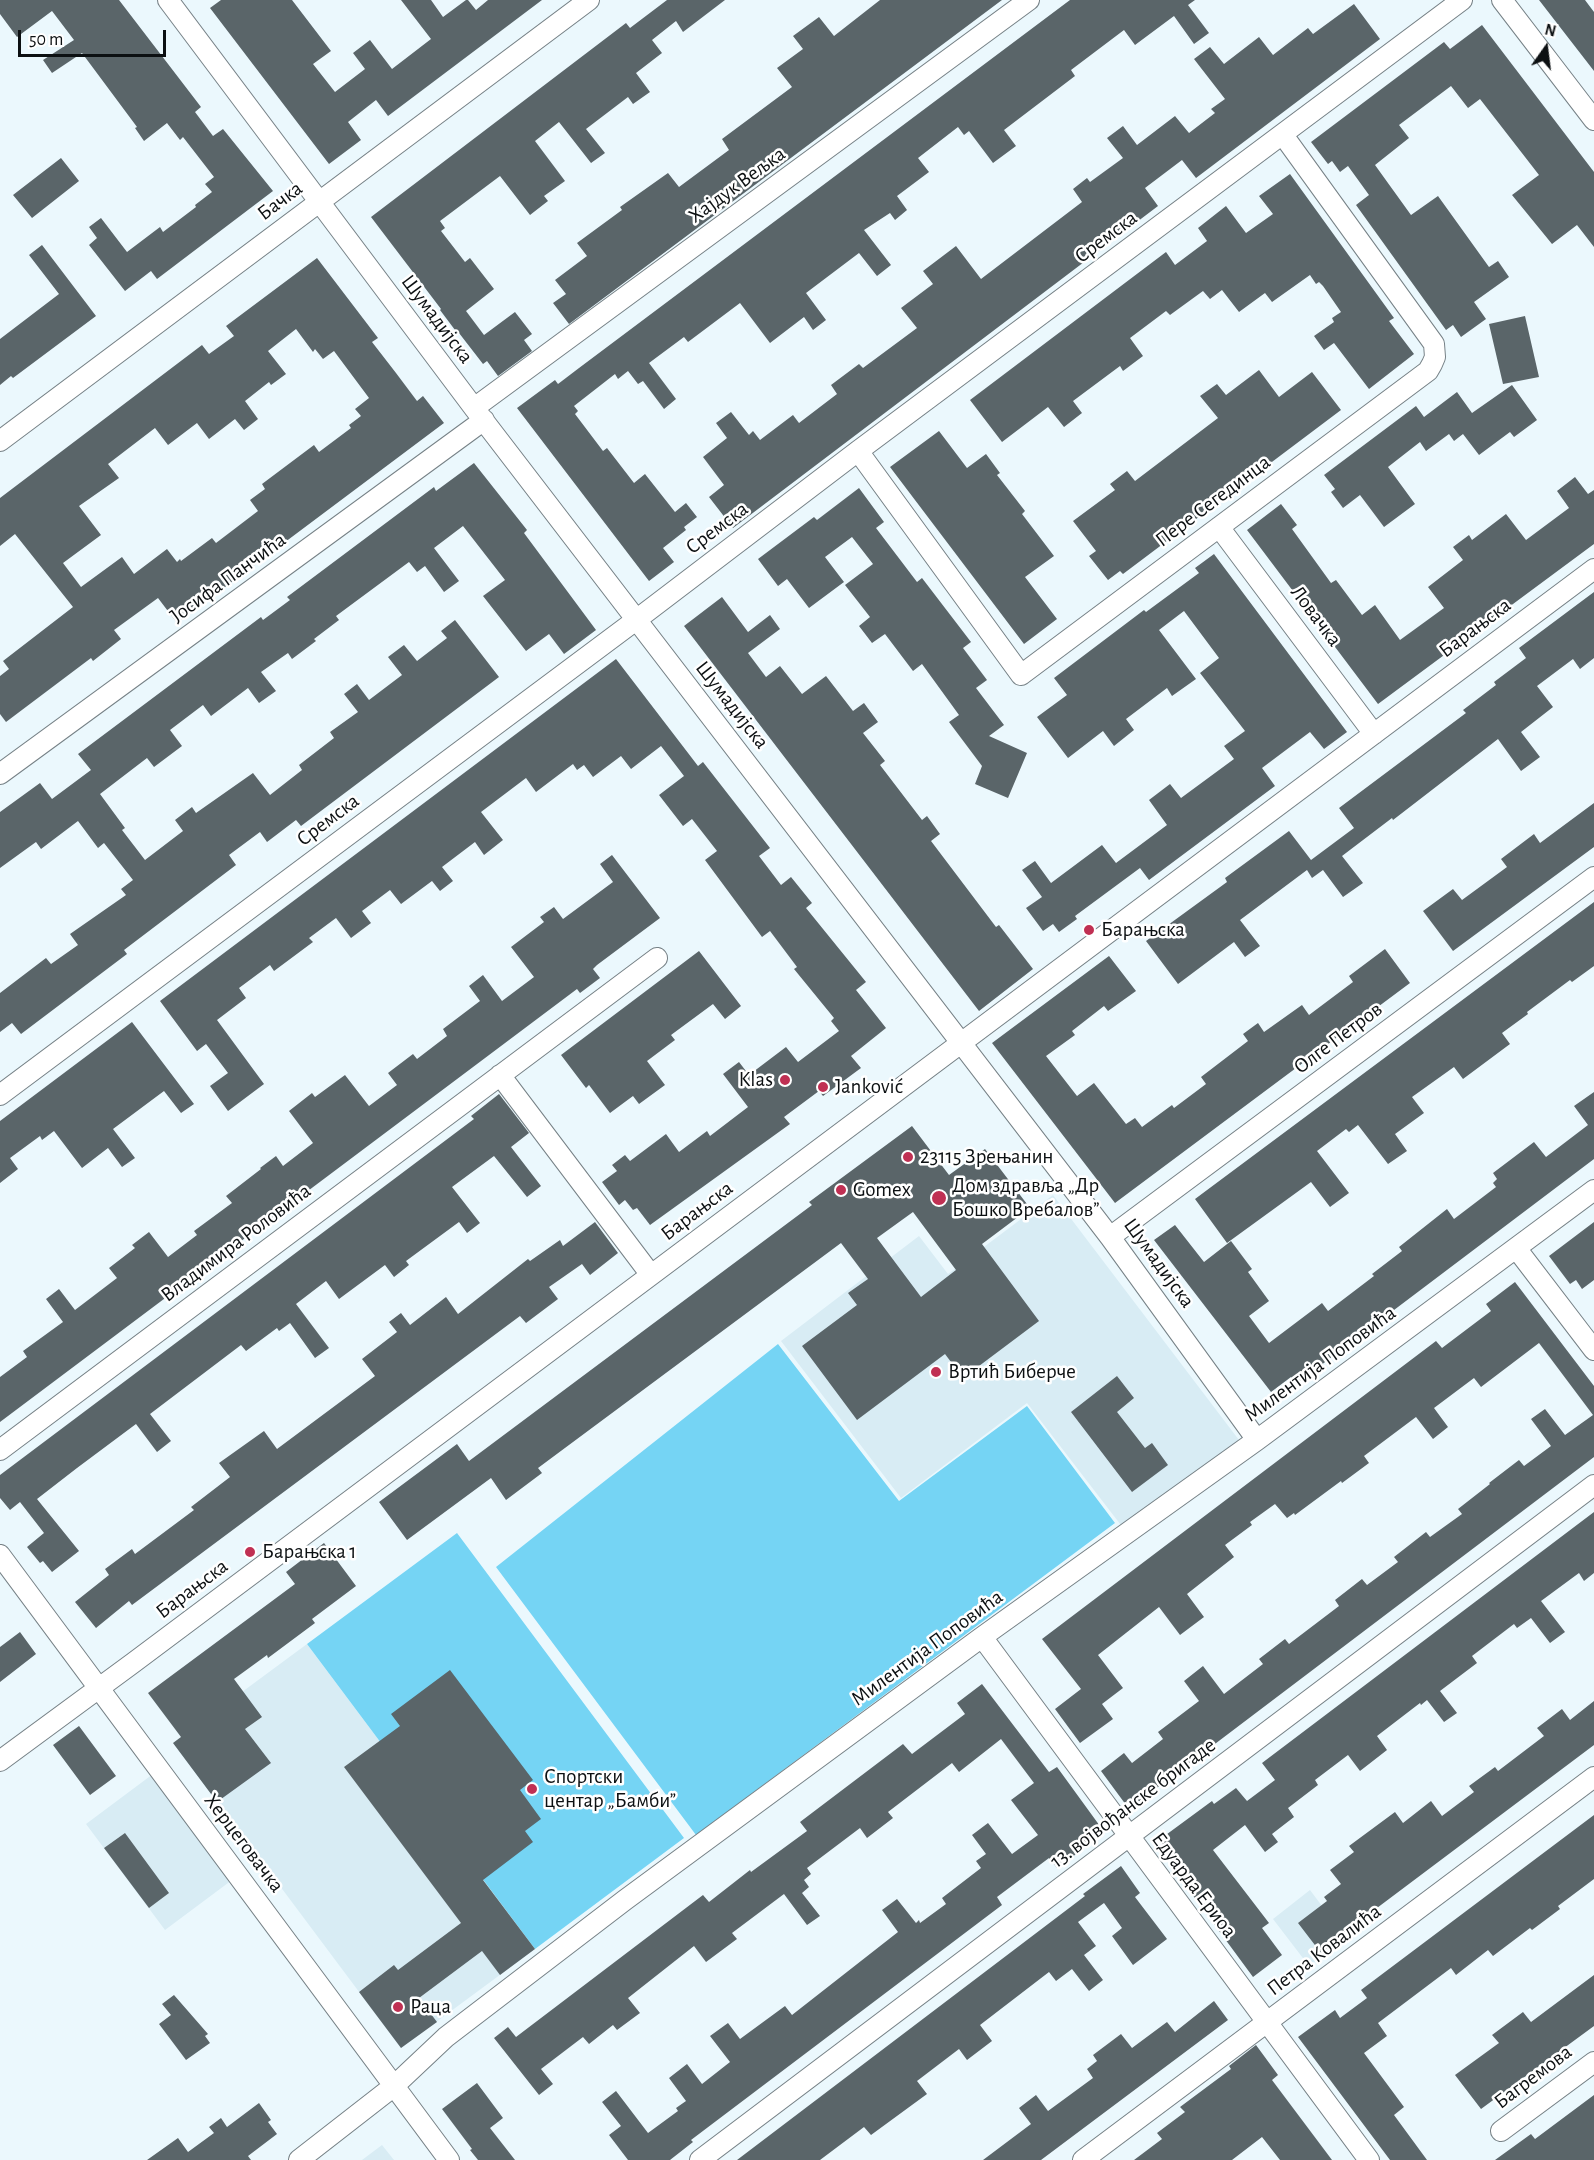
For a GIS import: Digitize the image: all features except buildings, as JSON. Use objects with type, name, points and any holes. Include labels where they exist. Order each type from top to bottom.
[{"type":"street","name":"Шумадијска","points":[[168,0],[479,414],[1110,1237],[1257,1440]]},
{"type":"street","name":"Бачка","points":[[0,441],[589,0]]},
{"type":"street","name":"Хајдук Вељка","points":[[479,414],[1029,0]]},
{"type":"street","name":"Сремска","points":[[0,1095],[1462,0]]},
{"type":"street","points":[[1502,0],[1594,120]]},
{"type":"street","name":"Пере Сегединца","points":[[858,451],[1021,675],[1428,370],[1435,357],[1434,344],[1283,135]]},
{"type":"street","name":"Јосифа Панчића","points":[[0,774],[479,414]]},
{"type":"street","name":"Ловачка","points":[[1219,527],[1374,734]]},
{"type":"street","name":"Барањска","points":[[0,1761],[1594,569]]},
{"type":"street","name":"Олге Петров","points":[[1110,1237],[1594,877]]},
{"type":"street","name":"Владимира Роловића","points":[[0,1450],[657,958]]},
{"type":"street","points":[[500,1075],[651,1275]]},
{"type":"street","name":"Милентија Поповића","points":[[298,2160],[394,2086],[446,2037],[569,1943],[982,1637],[1257,1440],[1594,1190]]},
{"type":"street","points":[[1516,1248],[1594,1350]]},
{"type":"street","name":"13. војвођанске бригаде","points":[[700,2160],[1594,1485]]},
{"type":"street","name":"Херцеговачка","points":[[0,1555],[449,2160]]},
{"type":"street","name":"Едуарда Ериоа","points":[[982,1637],[1369,2160]]},
{"type":"street","name":"Петра Ковалића","points":[[1083,2160],[1594,1777]]},
{"type":"street","name":"Багремова","points":[[1501,2131],[1594,2062]]},
{"type":"shaded area","name":"Вртић Биберче","points":[[1053,1195],[1242,1444],[1127,1533],[1027,1403],[901,1498],[781,1341],[919,1236],[948,1274]]},
{"type":"shaded area","points":[[778,1344],[899,1501],[1027,1406],[1115,1523],[696,1835],[496,1567]]},
{"type":"shaded area","name":"Спортски центар „Бамби”","points":[[457,1533],[684,1838],[535,1949],[307,1644]]},
{"type":"shaded area","points":[[307,1644],[535,1949],[401,2048],[173,1743]]},
{"type":"shaded area","points":[[153,1774],[232,1880],[165,1930],[86,1824]]},
{"type":"shaded area","points":[[1310,1890],[1346,1938],[1309,1966],[1273,1919]]},
{"type":"shaded area","points":[[382,2145],[394,2160],[362,2160]]},
{"type":"place","name":"Барањска","points":[[1089,930]]},
{"type":"place","name":"Klas","points":[[785,1080]]},
{"type":"place","name":"Janković","points":[[823,1087]]},
{"type":"place","name":"23115 Зрењанин","points":[[908,1157]]},
{"type":"place","name":"Gomex","points":[[841,1190]]},
{"type":"place","name":"Дом здравља „Др Бошко Вребалов”","points":[[939,1198]]},
{"type":"place","name":"Вртић Биберче","points":[[936,1372]]},
{"type":"place","name":"Барањска 1","points":[[250,1552]]},
{"type":"place","name":"Спортски центар „Бамби”","points":[[532,1789]]},
{"type":"place","name":"Раца","points":[[398,2007]]}]
